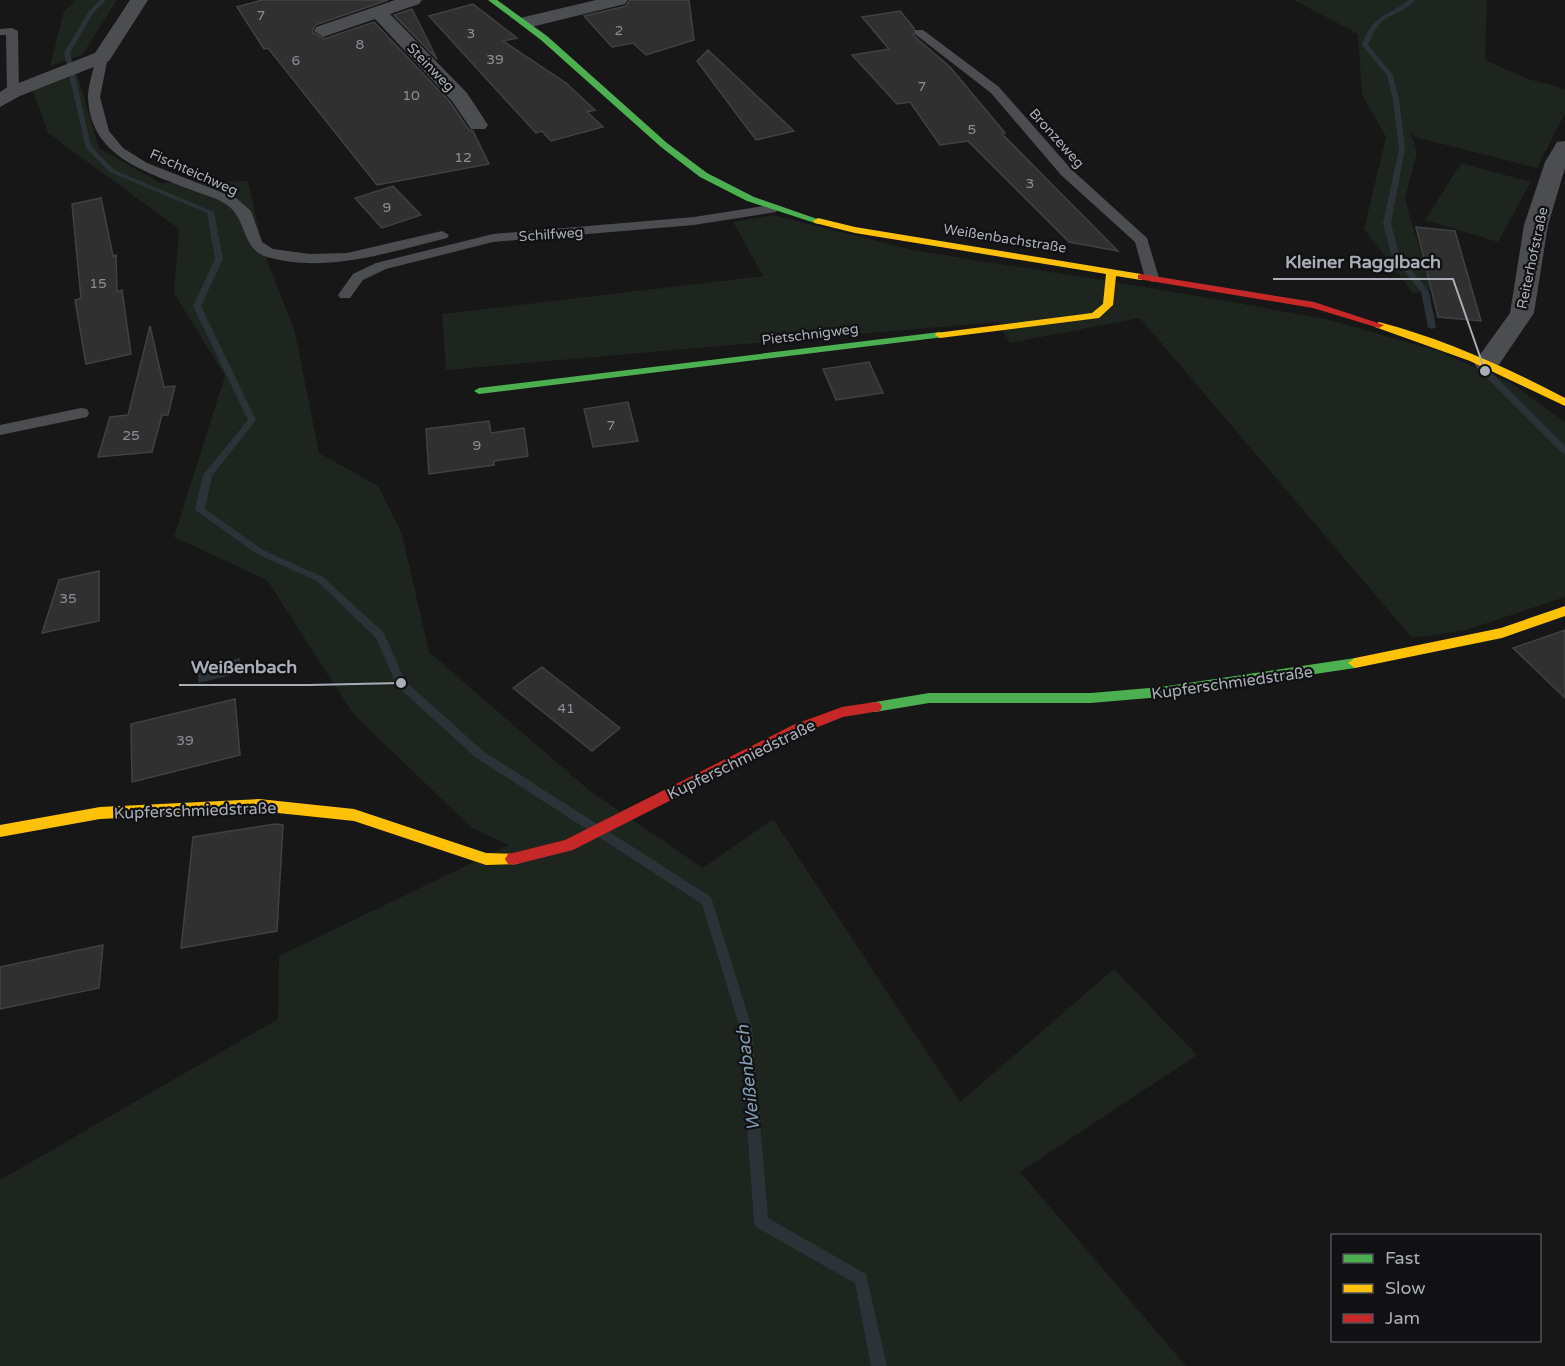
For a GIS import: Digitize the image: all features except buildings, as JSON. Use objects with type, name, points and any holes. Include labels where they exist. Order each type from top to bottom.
[{"type":"street","points":[[4,95],[102,57],[139,0]]},
{"type":"street","points":[[323,31],[413,0]]},
{"type":"street","name":"Weißenbachstraße","points":[[492,0],[527,22],[689,165],[726,188],[771,209],[855,230],[1314,305],[1422,338],[1487,363],[1515,375],[1565,403]]},
{"type":"street","points":[[527,22],[619,0]]},
{"type":"street","name":"Steinweg","points":[[378,12],[460,97],[478,125]]},
{"type":"street","name":"Reiterhofstraße","points":[[1487,363],[1522,313],[1536,225],[1556,162],[1565,147]]},
{"type":"street","name":"Pietschnigweg","points":[[479,391],[1095,316],[1108,305],[1111,272]]},
{"type":"street","name":"Kupferschmiedstraße","points":[[0,831],[100,813],[259,805],[354,815],[486,859],[521,859],[568,846],[798,729],[842,712],[929,698],[1091,698],[1184,689],[1332,668],[1502,633],[1565,611]]},
{"type":"lane","points":[[0,32],[12,31],[4,95]]},
{"type":"lane","name":"Bronzeweg","points":[[919,32],[995,90],[1066,172],[1142,241],[1152,278]]},
{"type":"lane","name":"Fischteichweg","points":[[102,57],[94,97],[103,132],[118,151],[142,166],[231,201],[246,214],[256,244],[269,253],[310,258],[347,257],[384,251],[442,235]]},
{"type":"lane","name":"Schilfweg","points":[[345,295],[358,277],[369,270],[472,242],[494,238],[694,221],[771,209]]},
{"type":"lane","points":[[0,430],[81,412]]},
{"type":"shaded area","points":[[76,0],[117,0],[82,55],[50,66],[64,11]]},
{"type":"shaded area","points":[[1294,0],[1487,0],[1485,60],[1528,79],[1565,89],[1565,113],[1537,168],[1415,137],[1410,132],[1417,152],[1405,199],[1431,289],[1413,293],[1364,229],[1386,137],[1362,95],[1358,34]]},
{"type":"shaded area","points":[[77,74],[99,148],[160,183],[248,181],[264,252],[295,332],[319,453],[378,486],[402,534],[429,652],[590,791],[703,868],[773,819],[960,1102],[1114,969],[1197,1055],[1020,1172],[1186,1366],[0,1366],[0,1180],[278,1019],[279,956],[509,845],[472,828],[354,715],[267,580],[174,537],[225,376],[174,293],[179,229],[48,133],[33,91]]},
{"type":"shaded area","points":[[1461,163],[1531,182],[1498,242],[1425,220]]},
{"type":"shaded area","points":[[773,215],[913,250],[1158,289],[1326,319],[1438,351],[1511,383],[1565,422],[1565,597],[1466,630],[1412,638],[1140,318],[1010,343],[998,322],[446,370],[442,314],[763,276],[733,222]]},
{"type":"shaded area","points":[[240,658],[241,673],[198,683],[198,668]]},
{"type":"waterway","name":"Weißenbach","points":[[103,0],[92,11],[67,53],[88,147],[112,171],[210,212],[219,259],[197,306],[252,420],[208,475],[200,510],[260,552],[320,579],[380,636],[401,683],[479,754],[707,901],[746,1028],[761,1222],[861,1279],[879,1366]]},
{"type":"waterway","points":[[1413,0],[1379,20],[1369,33],[1365,45],[1390,75],[1396,100],[1402,149],[1387,223],[1395,254],[1425,292],[1432,327]]},
{"type":"waterway","points":[[1485,371],[1565,451]]},
{"type":"traffic: fast","points":[[492,0],[544,38],[639,124],[689,165],[719,184],[750,199],[818,221]]},
{"type":"traffic: fast","points":[[479,391],[940,335]]},
{"type":"traffic: fast","points":[[875,707],[929,698],[1091,698],[1161,692],[1355,663]]},
{"type":"traffic: slow","points":[[818,221],[855,230],[1141,277]]},
{"type":"traffic: slow","points":[[940,335],[1095,316],[1108,305],[1111,272]]},
{"type":"traffic: slow","points":[[1379,325],[1474,359],[1565,403]]},
{"type":"traffic: slow","points":[[1355,663],[1502,633],[1565,611]]},
{"type":"traffic: slow","points":[[0,831],[100,813],[259,805],[354,815],[486,859],[513,859]]},
{"type":"traffic: jam","points":[[1141,277],[1314,305],[1379,325]]},
{"type":"traffic: jam","points":[[513,859],[568,846],[798,729],[842,712],[875,707]]},
{"type":"place","name":"Kleiner Ragglbach","points":[[1485,371]]},
{"type":"place","name":"Weißenbach","points":[[401,683]]}]
